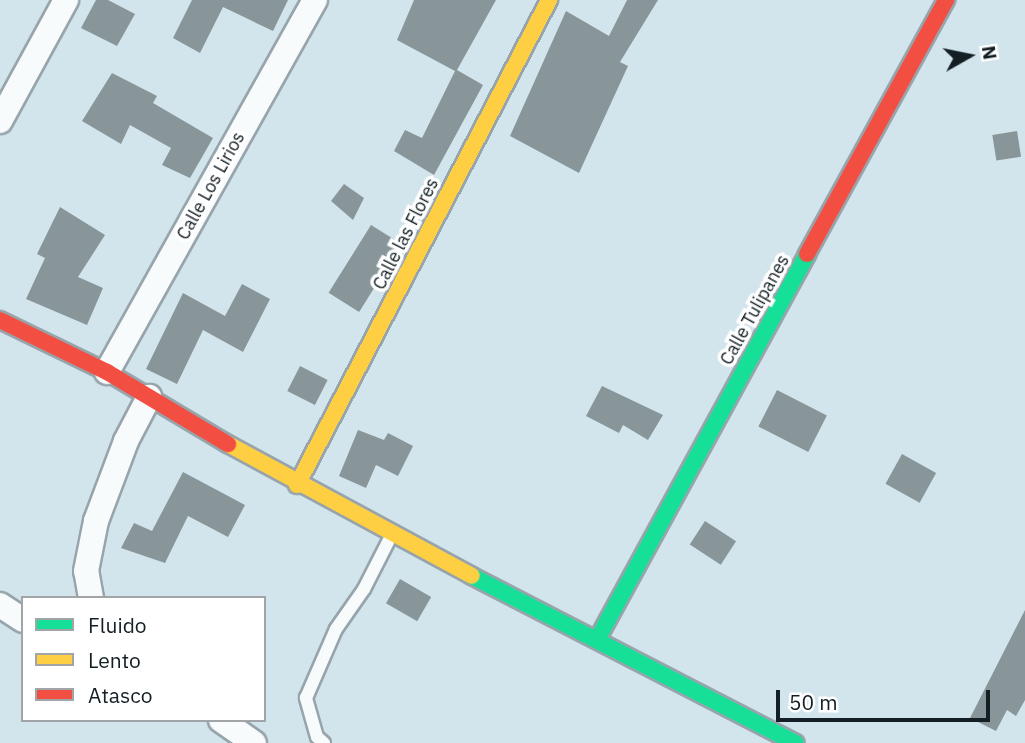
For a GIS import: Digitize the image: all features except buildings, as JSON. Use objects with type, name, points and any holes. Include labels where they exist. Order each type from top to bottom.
[{"type":"street","points":[[0,121],[66,0]]},
{"type":"street","name":"Calle Los Lirios","points":[[107,372],[315,0]]},
{"type":"street","name":"Calle las Flores","points":[[297,485],[549,0]]},
{"type":"street","name":"Calle Tulipanes","points":[[597,638],[946,0]]},
{"type":"street","points":[[0,320],[107,372],[297,485],[597,638],[794,743]]},
{"type":"street","points":[[90,596],[86,571],[96,521],[126,441],[149,397]]},
{"type":"street","points":[[0,605],[21,619]]},
{"type":"street","points":[[224,722],[254,743]]},
{"type":"lane","points":[[324,743],[317,737],[306,698],[336,629],[364,589],[391,535]]},
{"type":"traffic: fast","points":[[598,638],[807,254]]},
{"type":"traffic: fast","points":[[472,576],[795,743]]},
{"type":"traffic: slow","points":[[297,485],[549,0]]},
{"type":"traffic: slow","points":[[228,444],[472,576]]},
{"type":"traffic: jam","points":[[807,254],[946,0]]},
{"type":"traffic: jam","points":[[0,320],[107,372],[228,444]]}]
